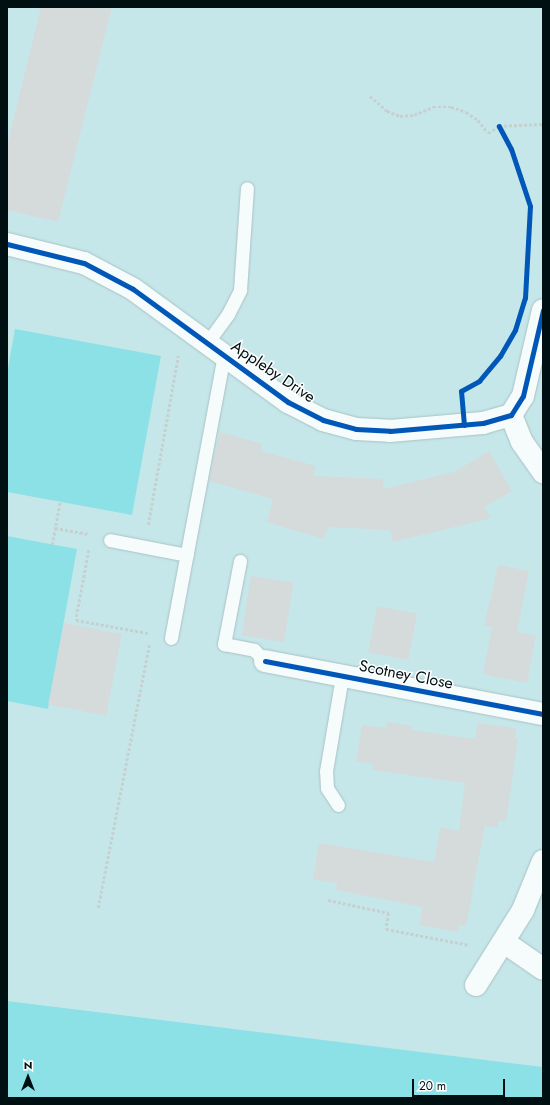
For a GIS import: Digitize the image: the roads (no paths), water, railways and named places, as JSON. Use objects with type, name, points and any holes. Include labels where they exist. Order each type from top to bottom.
[{"type":"street","name":"Appleby Drive","points":[[7,244],[84,263],[133,288],[215,350],[288,402],[323,420],[356,429],[390,431],[482,423],[511,415]]},
{"type":"street","points":[[543,310],[523,396],[511,415],[522,442],[543,472]]},
{"type":"street","name":"Scotney Close","points":[[265,662],[543,714]]},
{"type":"street","points":[[476,985],[502,946],[523,910],[543,861]]},
{"type":"street","points":[[502,946],[543,969]]},
{"type":"lane","points":[[171,638],[186,555],[215,350],[228,314],[240,290],[247,188]]},
{"type":"lane","points":[[110,540],[186,555]]},
{"type":"lane","points":[[240,561],[224,644],[254,650],[265,662]]},
{"type":"lane","points":[[338,805],[327,788],[326,771],[342,676]]}]
